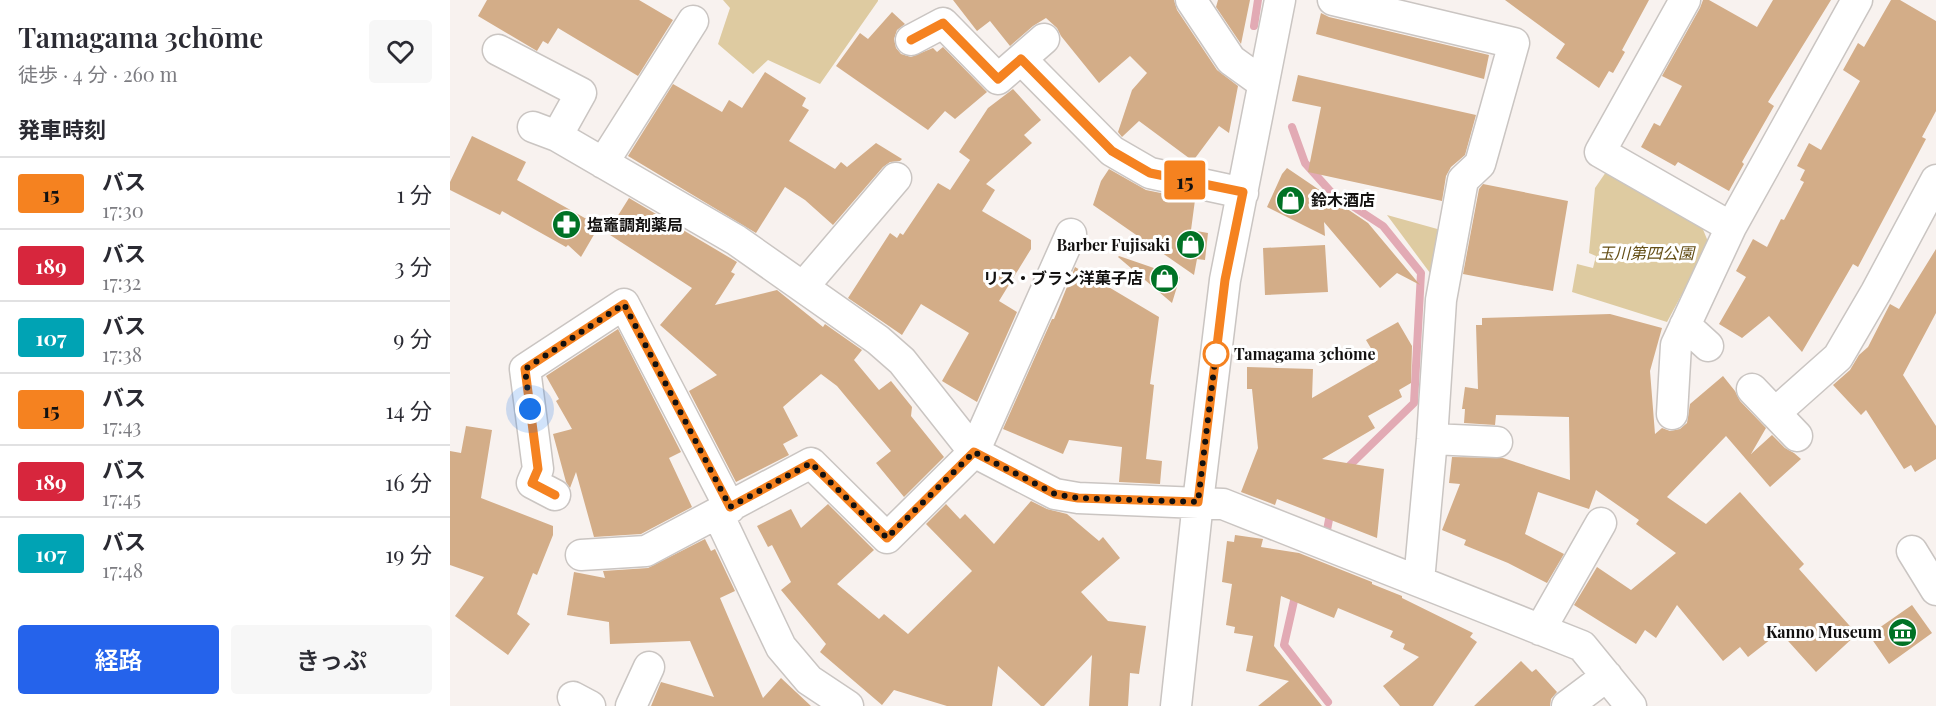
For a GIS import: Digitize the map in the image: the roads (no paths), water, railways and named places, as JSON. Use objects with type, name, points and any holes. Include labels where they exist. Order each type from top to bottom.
[{"type":"street","points":[[1191,0],[1231,60],[1263,83]]},
{"type":"street","points":[[1176,706],[1225,280],[1280,0]]},
{"type":"street","points":[[1333,0],[1514,43],[1480,164],[1463,180],[1441,300],[1432,439],[1419,581]]},
{"type":"street","points":[[1685,0],[1600,152],[1731,227]]},
{"type":"street","points":[[1672,414],[1676,345],[1731,227],[1857,0]]},
{"type":"street","points":[[603,163],[693,21]]},
{"type":"street","points":[[911,40],[943,23],[998,79],[1044,39]]},
{"type":"street","points":[[498,50],[581,93],[545,132],[736,240],[878,340],[902,361],[974,452],[1055,494],[1078,498],[1223,504],[1582,646],[1631,706]]},
{"type":"street","points":[[1021,59],[1112,151],[1150,173],[1243,192]]},
{"type":"street","points":[[802,287],[896,177]]},
{"type":"street","points":[[1775,413],[1838,357],[1936,180]]},
{"type":"street","points":[[581,555],[646,551],[811,463],[887,538],[974,452],[1071,234]]},
{"type":"street","points":[[535,485],[538,469],[525,369],[624,304],[724,511],[781,646],[809,681],[848,706]]},
{"type":"street","points":[[1685,325],[1707,346]]},
{"type":"street","points":[[1752,389],[1797,436]]},
{"type":"street","points":[[1432,439],[1497,442]]},
{"type":"street","points":[[1540,630],[1601,523]]},
{"type":"street","points":[[1912,550],[1936,590]]},
{"type":"street","points":[[631,706],[649,666]]},
{"type":"street","points":[[1567,706],[1607,676]]},
{"type":"waterway","points":[[1254,26],[1258,0]]},
{"type":"waterway","points":[[1292,127],[1305,163],[1331,192],[1383,226],[1421,273],[1414,403],[1345,470]]},
{"type":"waterway","points":[[1327,530],[1331,509]]},
{"type":"waterway","points":[[1296,592],[1284,645],[1328,702]]},
{"type":"place","name":"鈴木酒店","points":[[1290,200]]},
{"type":"place","name":"塩竈調剤薬局","points":[[566,225]]},
{"type":"place","name":"Barber Fujisaki","points":[[1191,245]]},
{"type":"place","name":"リス・ブラン洋菓子店","points":[[1164,278]]},
{"type":"place","name":"Tamagama 3chōme","points":[[1216,354]]},
{"type":"place","name":"Kanno Museum","points":[[1903,632]]},
{"type":"park label","name":"玉川第四公園","points":[[1646,253]]}]
